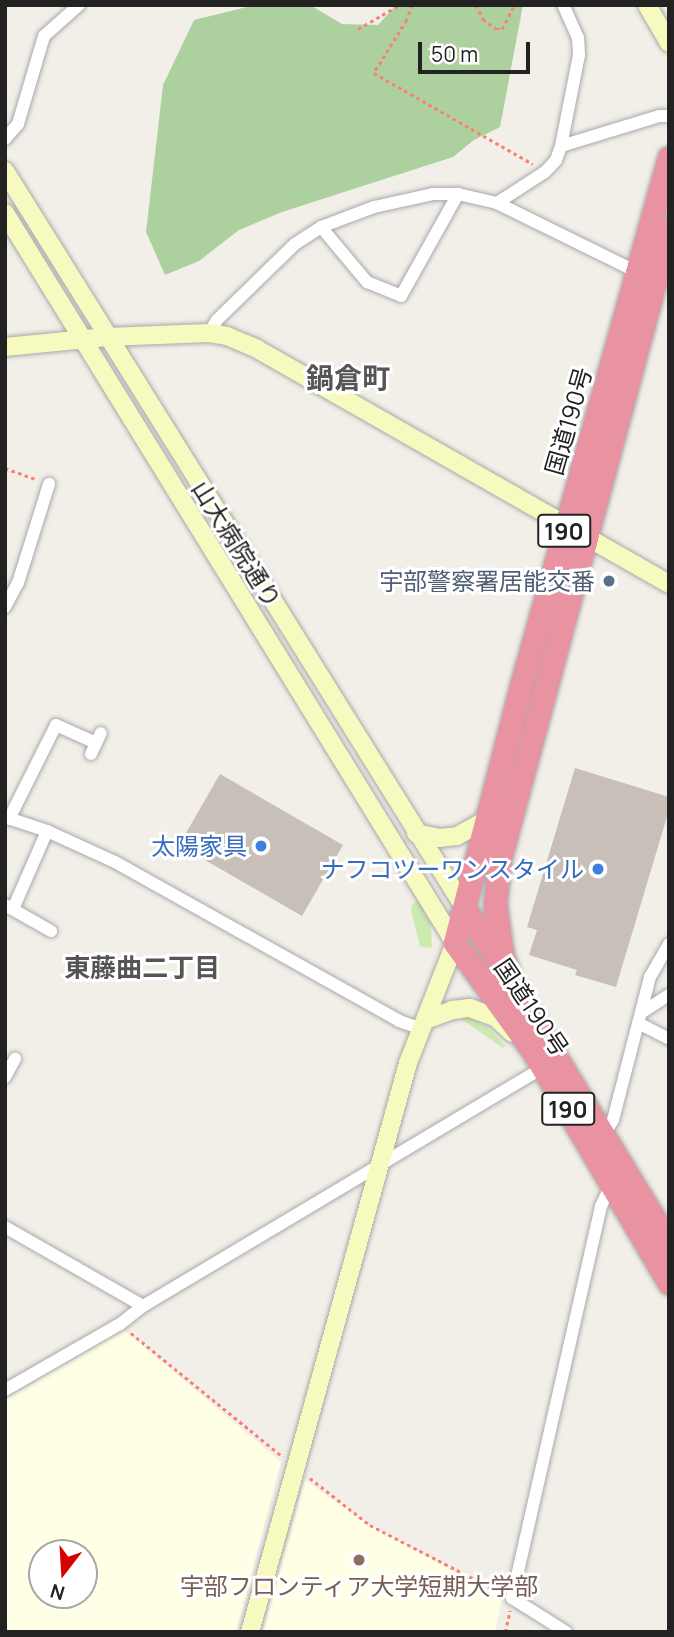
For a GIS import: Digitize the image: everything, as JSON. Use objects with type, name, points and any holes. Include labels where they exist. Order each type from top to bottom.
[{"type":"highway","name":"国道190号","points":[[512,985],[499,936],[496,883],[542,695],[575,530],[637,272],[669,158]]},
{"type":"highway","name":"国道190号","points":[[669,229],[486,821],[467,911],[669,1243]]},
{"type":"highway","name":"国道190号","points":[[542,695],[528,721],[455,943],[538,1060],[669,1283]]},
{"type":"street","points":[[5,139],[18,124],[44,36],[79,5]]},
{"type":"street","points":[[498,203],[545,172],[556,160],[561,146],[579,55],[578,38],[563,5]]},
{"type":"street","points":[[647,5],[669,43]]},
{"type":"street","points":[[561,146],[659,116],[669,116]]},
{"type":"street","name":"山大病院通り","points":[[5,171],[467,911]]},
{"type":"street","points":[[209,333],[217,320],[280,258],[321,227],[374,207],[433,194],[458,194],[498,203],[637,272]]},
{"type":"street","points":[[321,227],[367,282],[401,296],[451,212],[458,194]]},
{"type":"street","name":"山大病院通り","points":[[5,213],[80,339],[455,943]]},
{"type":"street","points":[[5,347],[107,337],[209,333],[227,336],[257,349],[669,584]]},
{"type":"street","points":[[5,607],[18,583],[49,484]]},
{"type":"street","points":[[5,1390],[120,1324],[143,1306],[381,1166],[538,1060],[495,1017],[483,1011],[453,1010],[425,1024],[399,1021],[115,862],[47,831],[7,818],[56,725],[96,744]]},
{"type":"street","points":[[416,833],[439,838],[457,836],[486,821]]},
{"type":"street","points":[[47,831],[9,907],[51,932]]},
{"type":"street","points":[[250,1632],[408,1063],[455,943]]},
{"type":"street","points":[[603,1135],[613,1120],[642,1017],[643,997],[650,977],[669,944]]},
{"type":"street","points":[[642,1017],[669,995]]},
{"type":"street","points":[[642,1017],[669,1039]]},
{"type":"street","points":[[5,1077],[15,1059]]},
{"type":"street","points":[[566,1632],[512,1598],[601,1206],[612,1182]]},
{"type":"street","points":[[5,1227],[143,1306]]},
{"type":"path","points":[[358,29],[399,5]]},
{"type":"path","points":[[412,5],[407,20],[374,73],[545,172]]},
{"type":"path","points":[[476,5],[483,19],[497,29],[502,29],[514,5]]},
{"type":"path","points":[[5,468],[49,484]]},
{"type":"path","points":[[120,1324],[370,1525],[512,1598],[505,1632]]},
{"type":"shaded area","points":[[124,1330],[281,1462],[236,1632],[5,1632],[5,1399]]},
{"type":"shaded area","name":"宇部フロンティア大学短期大学部","points":[[305,1480],[366,1523],[502,1598],[495,1632],[263,1632]]},
{"type":"green space","points":[[255,5],[310,5],[342,24],[378,25],[396,5],[523,5],[500,127],[474,140],[453,157],[282,212],[239,230],[199,261],[165,275],[146,232],[163,85],[194,20]]},
{"type":"green space","points":[[418,900],[431,925],[432,948],[420,947],[411,910],[412,904]]},
{"type":"green space","points":[[462,1014],[488,1027],[505,1046],[503,1048],[461,1019]]},
{"type":"building","name":"ナフコツーワンスタイル","points":[[575,768],[669,797],[669,810],[616,987],[575,975],[577,970],[529,955],[537,930],[527,927]]},
{"type":"building","name":"太陽家具","points":[[220,774],[343,845],[302,916],[179,845]]},
{"type":"place","name":"宇部警察署居能交番","points":[[609,581]]},
{"type":"place","name":"太陽家具","points":[[261,846]]},
{"type":"place","name":"ナフコツーワンスタイル","points":[[598,869]]},
{"type":"place","name":"宇部フロンティア大学短期大学部","points":[[359,1560]]},
{"type":"district","name":"鍋倉町","points":[[348,377]]},
{"type":"district","name":"東藤曲二丁目","points":[[142,968]]}]
